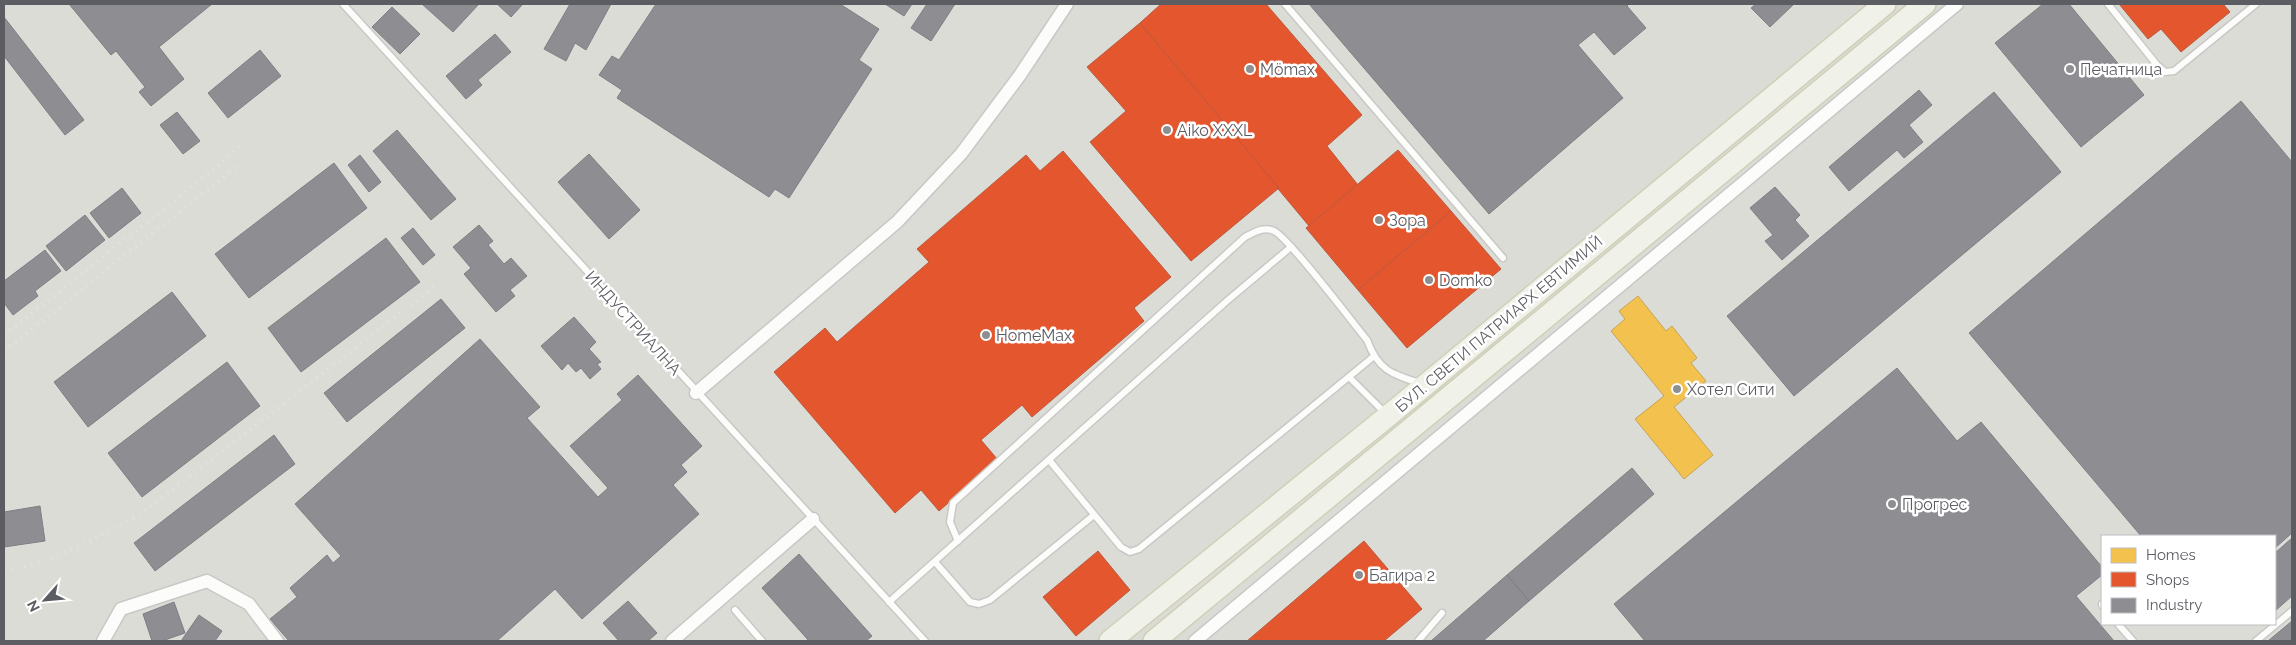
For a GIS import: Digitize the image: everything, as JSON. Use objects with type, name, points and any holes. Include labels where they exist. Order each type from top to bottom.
[{"type":"main road","name":"БУЛ. СВЕТИ ПАТРИАРХ ЕВТИМИЙ","points":[[1110,641],[1426,385],[1885,4]]},
{"type":"main road","name":"БУЛ. СВЕТИ ПАТРИАРХ ЕВТИМИЙ","points":[[1154,641],[1925,4]]},
{"type":"street","points":[[696,393],[897,222],[961,154],[1020,75],[1067,4]]},
{"type":"street","points":[[1195,641],[1957,4]]},
{"type":"street","points":[[672,641],[813,518]]},
{"type":"street","points":[[103,641],[121,609],[207,581],[249,604],[276,641]]},
{"type":"lane","name":"ИНДУСТРИАЛНА","points":[[343,4],[696,393],[925,641]]},
{"type":"lane","points":[[1285,4],[1503,258]]},
{"type":"lane","points":[[2108,4],[2157,65],[2165,72],[2174,71],[2256,4]]},
{"type":"lane","points":[[958,541],[950,522],[953,503],[1245,237],[1260,229],[1275,231],[1291,247],[1367,340],[1373,357],[1390,374],[1426,385]]},
{"type":"lane","points":[[889,602],[1228,300],[1291,247]]},
{"type":"lane","points":[[1049,460],[1121,547],[1130,552],[1139,549],[1373,357]]},
{"type":"lane","points":[[1349,377],[1388,416]]},
{"type":"lane","points":[[935,562],[970,602],[979,604],[990,600],[1094,515]]},
{"type":"lane","points":[[736,610],[762,641]]},
{"type":"lane","points":[[2276,624],[2292,611]]},
{"type":"lane","points":[[1418,641],[1442,613]]},
{"type":"lane","points":[[2119,625],[2133,641]]},
{"type":"lane","points":[[2256,641],[2275,625]]},
{"type":"shaded area","points":[[4,4],[2292,4],[2292,641],[4,641]]},
{"type":"building: Homes","name":"Хотел Сити","points":[[1638,296],[1666,331],[1672,326],[1697,358],[1691,363],[1706,381],[1674,407],[1713,455],[1684,479],[1635,419],[1664,396],[1611,331],[1625,319],[1619,311]]},
{"type":"building: Shops","name":"Mömax","points":[[1161,4],[1266,4],[1362,115],[1327,146],[1358,185],[1309,226],[1140,23]]},
{"type":"building: Shops","points":[[2119,4],[2223,4],[2230,12],[2181,52],[2161,29],[2148,39]]},
{"type":"building: Shops","name":"Aiko XXXL","points":[[1140,23],[1279,188],[1191,261],[1090,142],[1126,111],[1087,67]]},
{"type":"building: Shops","name":"Зора","points":[[1398,150],[1451,211],[1358,290],[1306,228]]},
{"type":"building: Shops","name":"HomeMax","points":[[1063,151],[1171,277],[1134,308],[1144,321],[1032,417],[1022,405],[981,440],[998,460],[939,511],[921,490],[895,513],[774,372],[825,328],[837,342],[929,262],[917,249],[1026,155],[1040,171]]},
{"type":"building: Shops","name":"Domko","points":[[1451,211],[1501,269],[1407,348],[1358,290]]},
{"type":"building: Shops","name":"Багира 2","points":[[1364,541],[1422,609],[1384,641],[1247,641]]},
{"type":"building: Shops","points":[[1098,551],[1130,590],[1076,636],[1043,597]]},
{"type":"building: Industry","points":[[69,4],[212,4],[159,47],[184,79],[151,106],[139,92],[145,87],[116,51],[111,55]]},
{"type":"building: Industry","points":[[422,4],[479,4],[453,32]]},
{"type":"building: Industry","points":[[497,4],[523,4],[511,17]]},
{"type":"building: Industry","points":[[570,4],[611,4],[586,50],[575,43],[566,61],[544,49]]},
{"type":"building: Industry","points":[[656,4],[840,4],[879,29],[859,60],[872,69],[789,198],[775,189],[769,197],[617,98],[622,90],[599,75],[612,56],[619,60]]},
{"type":"building: Industry","points":[[885,4],[912,4],[904,16]]},
{"type":"building: Industry","points":[[927,4],[955,4],[931,41],[911,28]]},
{"type":"building: Industry","points":[[1309,4],[1629,4],[1627,6],[1646,28],[1614,55],[1594,32],[1578,45],[1623,98],[1489,214]]},
{"type":"building: Industry","points":[[1756,4],[1794,4],[1770,27],[1751,8]]},
{"type":"building: Industry","name":"Печатница","points":[[2043,4],[2069,4],[2144,95],[2081,147],[1995,43]]},
{"type":"building: Industry","points":[[392,7],[420,34],[400,54],[372,27]]},
{"type":"building: Industry","points":[[4,17],[84,120],[65,135],[4,56]]},
{"type":"building: Industry","points":[[495,34],[511,52],[478,80],[482,85],[466,99],[446,76]]},
{"type":"building: Industry","points":[[260,50],[281,76],[228,118],[208,93]]},
{"type":"building: Industry","points":[[1919,90],[1932,105],[1909,125],[1923,142],[1904,158],[1897,150],[1849,191],[1829,167]]},
{"type":"building: Industry","points":[[1994,92],[2061,172],[1794,396],[1727,316]]},
{"type":"building: Industry","points":[[2241,101],[2292,162],[2292,533],[2276,547],[2276,535],[2140,535],[1969,333]]},
{"type":"building: Industry","points":[[177,112],[200,141],[183,154],[160,125]]},
{"type":"building: Industry","points":[[397,130],[456,199],[431,220],[373,151]]},
{"type":"building: Industry","points":[[589,154],[640,210],[609,239],[558,182]]},
{"type":"building: Industry","points":[[360,155],[381,182],[369,192],[348,165]]},
{"type":"building: Industry","points":[[334,163],[367,208],[249,298],[215,254]]},
{"type":"building: Industry","points":[[1775,187],[1800,215],[1795,220],[1809,236],[1782,260],[1765,241],[1773,235],[1750,208]]},
{"type":"building: Industry","points":[[122,188],[141,213],[109,238],[90,213]]},
{"type":"building: Industry","points":[[85,215],[105,240],[66,271],[46,246]]},
{"type":"building: Industry","points":[[479,225],[493,241],[488,245],[504,264],[511,258],[527,276],[510,290],[515,296],[496,312],[464,274],[471,268],[453,247]]},
{"type":"building: Industry","points":[[413,228],[435,255],[423,265],[401,238]]},
{"type":"building: Industry","points":[[386,238],[420,282],[301,372],[268,328]]},
{"type":"building: Industry","points":[[45,250],[61,271],[35,291],[38,296],[13,315],[4,303],[4,281]]},
{"type":"building: Industry","points":[[172,292],[206,336],[88,427],[54,382]]},
{"type":"building: Industry","points":[[441,299],[465,328],[347,422],[324,393]]},
{"type":"building: Industry","points":[[574,317],[596,342],[589,349],[601,362],[597,364],[601,369],[590,379],[581,368],[576,372],[568,363],[562,370],[541,346]]},
{"type":"building: Industry","points":[[480,339],[540,407],[527,418],[598,497],[608,488],[570,446],[622,400],[617,394],[638,375],[702,446],[681,465],[687,472],[673,485],[699,514],[582,619],[555,589],[497,641],[289,641],[270,619],[297,597],[290,588],[327,555],[333,563],[341,556],[295,504]]},
{"type":"building: Industry","points":[[227,362],[260,406],[142,497],[108,453]]},
{"type":"building: Industry","name":"Прогрес","points":[[1897,368],[1957,441],[1981,422],[2101,566],[2101,576],[2076,596],[2114,641],[1645,641],[1614,604]]},
{"type":"building: Industry","points":[[274,435],[295,464],[155,571],[134,543]]},
{"type":"building: Industry","points":[[1632,468],[1654,494],[1529,601],[1507,575]]},
{"type":"building: Industry","points":[[40,506],[45,541],[4,547],[4,512]]},
{"type":"building: Industry","points":[[2292,538],[2292,596],[2276,610],[2276,552]]},
{"type":"building: Industry","points":[[799,554],[872,636],[866,641],[809,641],[762,588]]},
{"type":"building: Industry","points":[[1507,575],[1529,601],[1483,641],[1431,641]]},
{"type":"building: Industry","points":[[628,601],[657,633],[648,641],[619,641],[603,623]]},
{"type":"building: Industry","points":[[174,602],[185,633],[162,641],[152,641],[143,614]]},
{"type":"building: Industry","points":[[199,615],[222,631],[215,641],[181,641]]},
{"type":"building: Industry","points":[[2292,621],[2292,641],[2268,641]]},
{"type":"railway","points":[[4,335],[196,184],[240,146]]},
{"type":"railway","points":[[4,351],[240,164]]},
{"type":"railway","points":[[4,571],[40,562],[75,548],[142,513],[436,285]]},
{"type":"place","name":"Mömax","points":[[1250,69]]},
{"type":"place","name":"Печатница","points":[[2070,69]]},
{"type":"place","name":"Aiko XXXL","points":[[1167,130]]},
{"type":"place","name":"Зора","points":[[1379,220]]},
{"type":"place","name":"Domko","points":[[1429,280]]},
{"type":"place","name":"HomeMax","points":[[986,335]]},
{"type":"place","name":"Хотел Сити","points":[[1677,389]]},
{"type":"place","name":"Прогрес","points":[[1892,504]]},
{"type":"place","name":"Багира 2","points":[[1359,575]]}]
